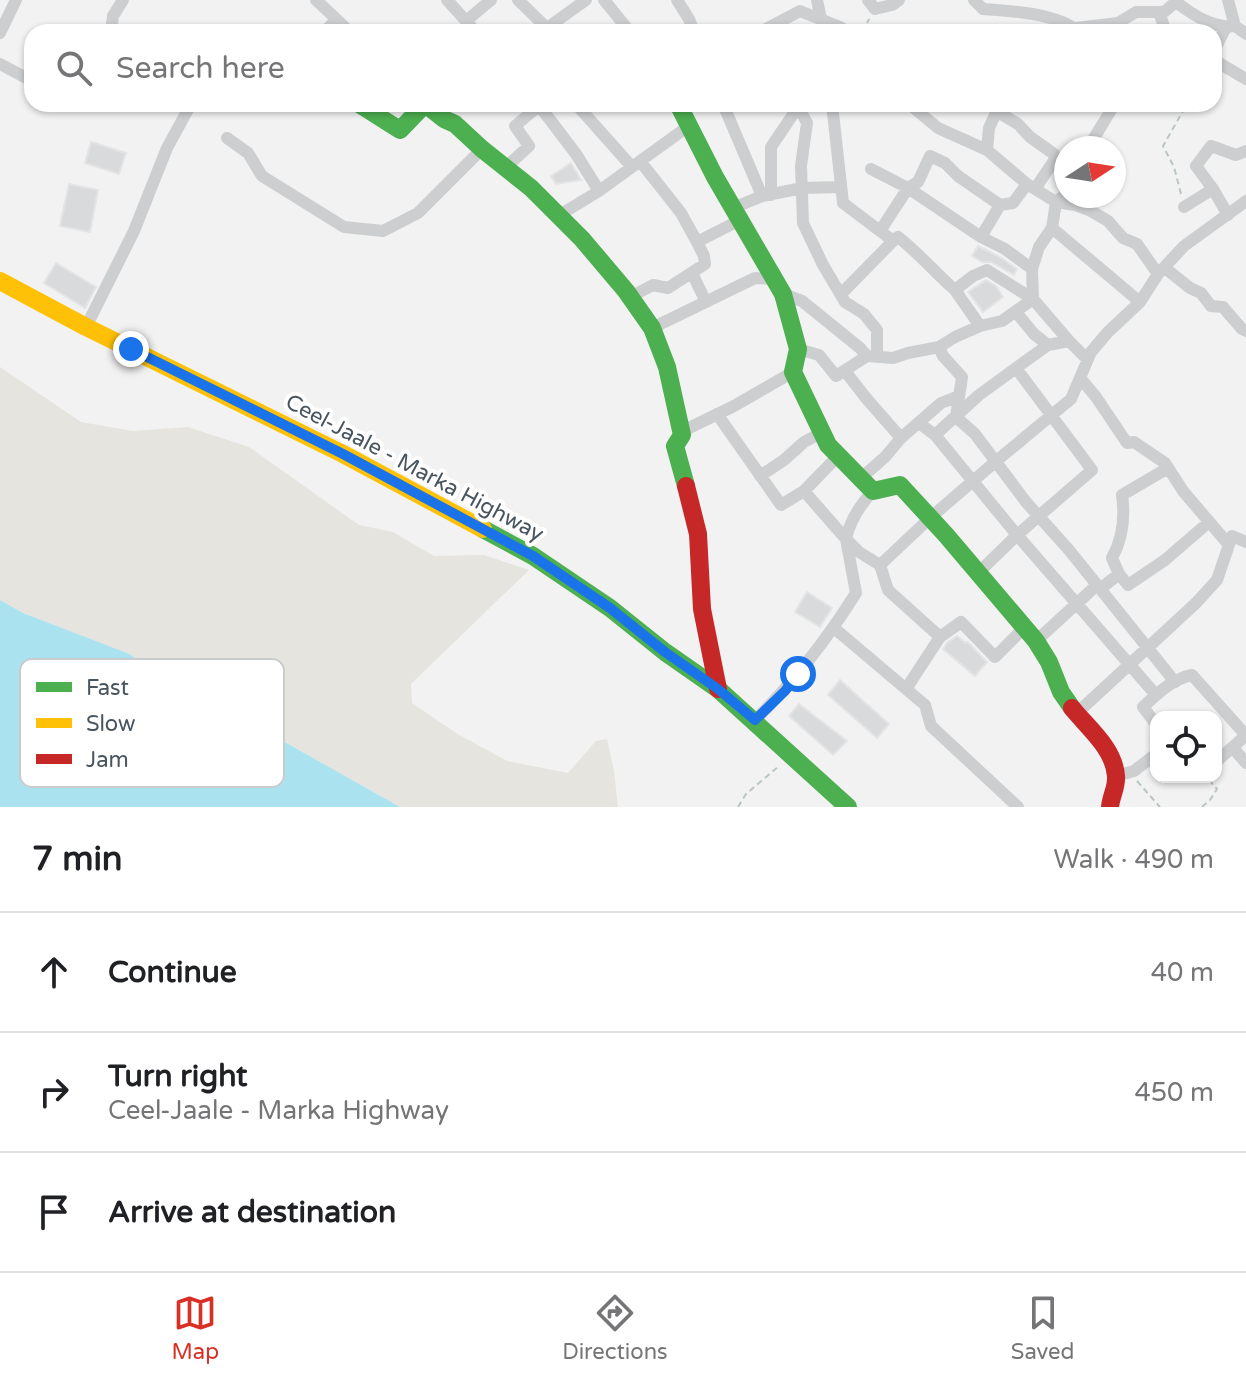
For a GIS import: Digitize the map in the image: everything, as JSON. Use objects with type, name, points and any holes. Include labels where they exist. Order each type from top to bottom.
[{"type":"street","points":[[0,33],[16,0]]},
{"type":"street","points":[[112,24],[113,16],[123,0]]},
{"type":"street","points":[[447,0],[469,24]]},
{"type":"street","points":[[466,21],[491,0]]},
{"type":"street","points":[[518,0],[543,24]]},
{"type":"street","points":[[556,24],[586,0]]},
{"type":"street","points":[[604,0],[624,24]]},
{"type":"street","points":[[677,0],[691,24]]},
{"type":"street","points":[[817,0],[821,19]]},
{"type":"street","points":[[872,5],[892,5],[899,0]]},
{"type":"street","points":[[974,0],[983,9],[1018,11],[1064,24]]},
{"type":"street","points":[[1228,0],[1236,29]]},
{"type":"street","points":[[322,2],[341,24]]},
{"type":"street","points":[[1120,24],[1135,6],[1164,12],[1176,2],[1214,24]]},
{"type":"street","points":[[775,24],[800,11],[833,24]]},
{"type":"street","points":[[1159,12],[1163,24]]},
{"type":"street","points":[[332,24],[336,19]]},
{"type":"street","points":[[0,64],[24,77]]},
{"type":"street","points":[[1222,65],[1246,79]]},
{"type":"street","points":[[86,327],[134,231],[167,148],[187,112]]},
{"type":"street","points":[[372,112],[400,130],[417,112]]},
{"type":"street","points":[[435,112],[455,124],[531,188],[582,239],[630,297],[652,328],[667,367],[682,435]]},
{"type":"street","points":[[505,168],[529,146],[515,126],[530,112]]},
{"type":"street","points":[[545,112],[599,191]]},
{"type":"street","points":[[584,112],[681,213],[704,256],[705,264],[668,288],[653,285],[630,297]]},
{"type":"street","points":[[683,112],[715,177],[779,286],[798,349],[793,372],[828,445],[867,485],[900,485],[930,518],[1030,634],[1048,659],[1062,692],[1123,774]]},
{"type":"street","points":[[727,112],[767,195]]},
{"type":"street","points":[[767,195],[771,147],[794,112]]},
{"type":"street","points":[[802,112],[807,123],[801,166],[803,223],[843,298],[864,314],[877,330],[872,356]]},
{"type":"street","points":[[833,112],[843,203],[894,240]]},
{"type":"street","points":[[919,112],[938,128],[987,150],[1031,186],[1054,195]]},
{"type":"street","points":[[987,150],[989,128],[996,112]]},
{"type":"street","points":[[880,231],[908,188],[918,182],[930,156],[945,163],[958,176],[1000,205],[1013,203],[1031,186],[1055,159],[1054,154],[1004,112]]},
{"type":"street","points":[[1095,136],[1110,112]]},
{"type":"street","points":[[558,216],[599,191],[690,125]]},
{"type":"street","points":[[227,138],[248,153],[262,176],[344,227],[383,231],[418,213],[482,149]]},
{"type":"street","points":[[1228,215],[1196,166],[1211,146],[1236,155],[1246,151]]},
{"type":"street","points":[[871,169],[908,188],[1032,269]]},
{"type":"street","points":[[697,242],[767,195],[802,188],[840,187]]},
{"type":"street","points":[[1184,207],[1213,189]]},
{"type":"street","points":[[880,565],[972,481],[1071,399],[1087,359],[1108,332],[1140,302],[1161,271],[1184,246],[1246,201]]},
{"type":"street","points":[[981,237],[1000,205]]},
{"type":"street","points":[[1033,299],[1032,269],[1058,208]]},
{"type":"street","points":[[1083,208],[1108,221],[1123,238],[1137,244],[1161,271],[1201,293],[1211,306],[1223,307],[1246,331]]},
{"type":"street","points":[[1052,228],[1140,302]]},
{"type":"street","points":[[829,321],[843,298],[898,237],[955,290],[980,326]]},
{"type":"street","points":[[955,290],[987,270],[1033,299],[1087,359]]},
{"type":"street","points":[[692,273],[706,302]]},
{"type":"street","points":[[652,328],[755,278],[779,286],[802,301],[872,356],[893,358],[939,347],[980,326],[1002,321],[1033,299]]},
{"type":"street","name":"Ceel-Jaale - Marka Highway","points":[[0,281],[343,454],[533,556],[610,608],[718,689],[848,807]]},
{"type":"street","points":[[1016,312],[1048,345]]},
{"type":"street","points":[[935,435],[979,395],[1048,345],[1069,341]]},
{"type":"street","points":[[939,347],[962,377],[956,417]]},
{"type":"street","points":[[798,349],[819,355],[836,376],[872,356]]},
{"type":"street","points":[[978,573],[1092,470],[1016,368]]},
{"type":"street","points":[[845,371],[901,438]]},
{"type":"street","points":[[718,689],[702,609],[698,534],[675,446],[689,428],[793,372]]},
{"type":"street","points":[[1081,379],[1127,443],[1134,442],[1165,463],[1183,491],[1229,545]]},
{"type":"street","points":[[755,720],[785,691],[834,628],[856,593],[846,539],[867,485],[901,438],[941,403],[959,396]]},
{"type":"street","points":[[717,414],[781,505],[804,491],[838,456]]},
{"type":"street","points":[[956,417],[975,434],[1038,516],[1175,682]]},
{"type":"street","points":[[919,423],[935,435],[1156,695]]},
{"type":"street","points":[[760,476],[804,442],[823,432]]},
{"type":"street","points":[[1168,468],[1122,495],[1122,528],[1112,558],[1119,574],[1128,585],[1165,560],[1209,522]]},
{"type":"street","points":[[804,491],[859,552],[880,565],[888,590],[940,637]]},
{"type":"street","points":[[1077,713],[1217,580],[1232,536],[1246,542]]},
{"type":"street","points":[[906,689],[940,637],[961,622],[995,657],[1119,574]]},
{"type":"street","points":[[834,628],[925,705],[931,726],[1018,807]]},
{"type":"street","points":[[1150,716],[1143,707],[1175,682],[1192,675],[1245,734],[1222,757]]},
{"type":"street","points":[[1233,748],[1246,763]]},
{"type":"street","points":[[1106,805],[1123,774],[1134,771],[1150,759]]},
{"type":"path","points":[[866,24],[872,5]]},
{"type":"path","points":[[1182,112],[1163,146],[1174,167],[1184,207]]},
{"type":"path","points":[[738,807],[746,794],[792,755]]},
{"type":"path","points":[[1123,774],[1160,807]]},
{"type":"path","points":[[1202,807],[1217,789],[1212,783]]},
{"type":"sand","points":[[0,367],[81,422],[133,431],[188,427],[249,447],[359,525],[393,532],[434,556],[484,555],[529,570],[411,684],[412,703],[456,733],[507,761],[568,773],[596,741],[607,739],[618,807],[400,807],[284,742],[284,659],[138,659],[23,613],[0,600]]},
{"type":"water","points":[[0,600],[23,613],[138,659],[20,659],[20,787],[284,787],[284,742],[400,807],[0,807]]},
{"type":"building","points":[[91,142],[126,153],[119,174],[85,163]]},
{"type":"building","points":[[571,163],[581,180],[556,184],[551,176]]},
{"type":"building","points":[[69,184],[98,190],[90,232],[60,226]]},
{"type":"building","points":[[978,246],[1017,269],[1014,275],[972,256]]},
{"type":"building","points":[[56,263],[96,287],[85,308],[44,283]]},
{"type":"building","points":[[986,280],[996,286],[1003,297],[983,312],[968,292]]},
{"type":"building","points":[[807,592],[832,608],[820,627],[795,612]]},
{"type":"building","points":[[957,636],[968,642],[987,662],[975,676],[943,649]]},
{"type":"building","points":[[840,680],[889,724],[877,738],[828,695]]},
{"type":"building","points":[[799,704],[847,741],[833,755],[789,716]]},
{"type":"traffic: fast","points":[[372,112],[400,130],[417,112]]},
{"type":"traffic: fast","points":[[435,112],[455,124],[531,188],[582,239],[626,291],[652,328],[667,367],[682,435],[675,446],[686,486]]},
{"type":"traffic: fast","points":[[682,112],[715,177],[783,294],[798,349],[793,372],[828,445],[873,491],[900,485],[1036,641],[1072,708]]},
{"type":"traffic: fast","points":[[483,529],[533,556],[610,608],[718,689],[848,807]]},
{"type":"traffic: slow","points":[[0,281],[343,454],[483,529]]},
{"type":"traffic: jam","points":[[686,486],[698,534],[702,609],[718,689]]},
{"type":"traffic: jam","points":[[1072,708],[1111,756],[1116,780],[1110,807]]},
{"type":"route","points":[[131,349],[343,454],[533,556],[610,608],[755,720],[798,674]]}]
